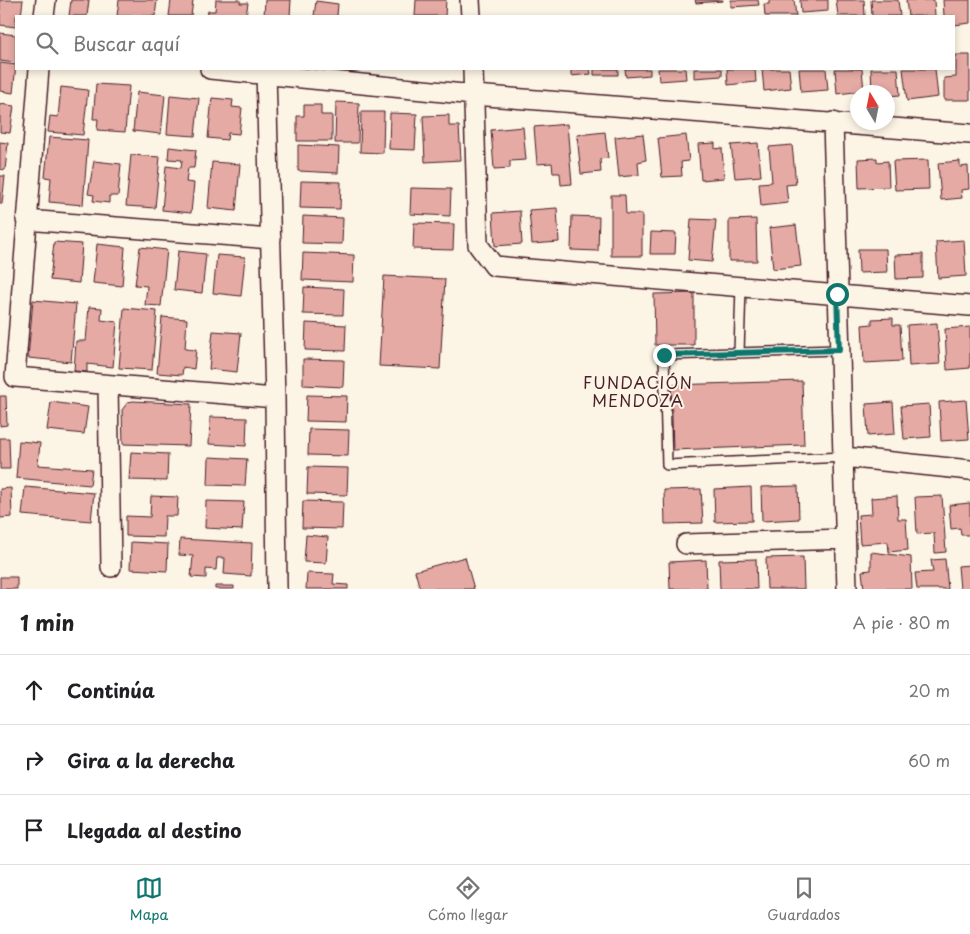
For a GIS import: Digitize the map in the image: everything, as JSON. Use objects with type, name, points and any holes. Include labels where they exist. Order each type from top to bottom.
[{"type":"street","points":[[44,15],[46,0]]},
{"type":"street","points":[[470,0],[471,15]]},
{"type":"street","points":[[39,70],[15,377],[275,398]]},
{"type":"street","points":[[224,70],[474,95],[970,134]]},
{"type":"street","points":[[473,70],[478,245],[494,266],[970,306]]},
{"type":"street","points":[[266,73],[275,398],[277,589]]},
{"type":"street","points":[[833,122],[847,589]]},
{"type":"street","points":[[26,220],[270,239]]},
{"type":"street","points":[[108,385],[111,567]]},
{"type":"street","points":[[844,457],[970,470]]},
{"type":"street","points":[[686,544],[845,539]]},
{"type":"lane","points":[[739,352],[741,286]]},
{"type":"lane","points":[[839,350],[664,355],[667,464],[844,457]]},
{"type":"building","points":[[0,0],[23,0],[21,15],[15,15],[15,27],[0,25]]},
{"type":"building","points":[[71,0],[89,0],[87,15],[69,15]]},
{"type":"building","points":[[119,0],[157,0],[155,15],[117,15]]},
{"type":"building","points":[[171,0],[193,0],[191,15],[169,15]]},
{"type":"building","points":[[216,0],[240,0],[240,3],[248,3],[246,15],[207,15],[208,11],[215,11]]},
{"type":"building","points":[[265,0],[291,0],[290,15],[264,15]]},
{"type":"building","points":[[416,0],[446,0],[445,15],[415,15]]},
{"type":"building","points":[[695,0],[723,0],[723,1],[696,3]]},
{"type":"building","points":[[731,0],[758,0],[759,5],[731,7]]},
{"type":"building","points":[[769,0],[794,0],[796,15],[765,15],[764,4],[769,4]]},
{"type":"building","points":[[800,0],[828,0],[828,11],[801,13]]},
{"type":"building","points":[[836,0],[864,0],[865,15],[838,15]]},
{"type":"building","points":[[871,0],[898,0],[900,15],[872,15]]},
{"type":"building","points":[[906,0],[934,0],[935,15],[908,15]]},
{"type":"building","points":[[943,0],[970,0],[970,23],[955,25],[955,15],[944,15]]},
{"type":"building","points":[[316,1],[338,4],[337,15],[314,15]]},
{"type":"building","points":[[0,33],[15,35],[15,63],[0,61]]},
{"type":"building","points":[[956,55],[970,55],[970,100],[944,100],[944,78],[956,77]]},
{"type":"building","points":[[0,63],[15,65],[13,93],[0,91]]},
{"type":"building","points":[[571,70],[590,70],[591,74],[571,76]]},
{"type":"building","points":[[594,70],[618,70],[618,75],[594,75]]},
{"type":"building","points":[[625,70],[650,70],[650,75],[626,77]]},
{"type":"building","points":[[658,70],[685,70],[686,79],[659,81]]},
{"type":"building","points":[[694,70],[722,70],[722,76],[694,78]]},
{"type":"building","points":[[727,70],[755,70],[756,82],[728,85]]},
{"type":"building","points":[[762,70],[789,70],[791,88],[764,91]]},
{"type":"building","points":[[799,70],[826,70],[828,90],[801,92]]},
{"type":"building","points":[[835,70],[862,70],[863,85],[850,85],[850,93],[837,94]]},
{"type":"building","points":[[871,70],[898,70],[900,95],[895,95],[895,85],[872,85]]},
{"type":"building","points":[[903,70],[935,70],[938,97],[907,101]]},
{"type":"building","points":[[96,84],[129,86],[125,132],[97,130],[98,119],[93,119]]},
{"type":"building","points":[[61,87],[88,90],[83,135],[48,132],[50,116],[58,117]]},
{"type":"building","points":[[137,92],[165,95],[161,134],[133,131]]},
{"type":"building","points":[[170,95],[199,98],[195,136],[167,134]]},
{"type":"building","points":[[212,98],[233,100],[232,107],[242,108],[239,134],[228,133],[227,140],[208,138]]},
{"type":"building","points":[[336,102],[359,103],[358,143],[335,143]]},
{"type":"building","points":[[0,104],[14,106],[10,133],[0,132]]},
{"type":"building","points":[[304,105],[321,105],[321,115],[332,115],[332,141],[297,141],[297,116],[304,116]]},
{"type":"building","points":[[361,112],[384,112],[383,153],[360,152]]},
{"type":"building","points":[[390,113],[417,114],[415,150],[389,149]]},
{"type":"building","points":[[449,115],[449,126],[459,126],[461,160],[425,162],[423,116]]},
{"type":"building","points":[[567,124],[572,184],[561,185],[560,173],[553,173],[552,163],[537,164],[534,127]]},
{"type":"building","points":[[523,127],[526,160],[510,161],[510,168],[494,169],[491,130]]},
{"type":"building","points":[[605,132],[608,158],[600,159],[601,172],[581,174],[577,135]]},
{"type":"building","points":[[643,134],[646,160],[638,162],[639,175],[619,177],[615,137]]},
{"type":"building","points":[[686,135],[689,161],[681,162],[682,176],[662,177],[658,138]]},
{"type":"building","points":[[49,137],[88,140],[83,205],[49,202],[51,178],[45,177]]},
{"type":"building","points":[[0,142],[8,143],[5,170],[0,169]]},
{"type":"building","points":[[715,143],[715,149],[722,148],[724,178],[701,180],[698,144]]},
{"type":"building","points":[[758,143],[761,176],[735,178],[731,145]]},
{"type":"building","points":[[298,145],[339,147],[338,173],[298,171]]},
{"type":"building","points":[[792,145],[796,184],[786,185],[788,203],[761,206],[759,183],[772,182],[769,147]]},
{"type":"building","points":[[169,147],[196,150],[194,168],[188,168],[186,182],[194,183],[191,213],[162,210],[166,166],[181,168],[182,160],[168,159]]},
{"type":"building","points":[[131,155],[160,157],[155,208],[126,206]]},
{"type":"building","points":[[877,158],[877,162],[888,161],[889,187],[859,188],[858,159]]},
{"type":"building","points":[[928,160],[929,189],[895,190],[893,161]]},
{"type":"building","points":[[94,161],[121,164],[118,196],[109,196],[109,203],[93,201],[94,195],[88,194]]},
{"type":"building","points":[[960,161],[960,167],[968,166],[969,189],[961,190],[962,198],[941,200],[938,163]]},
{"type":"building","points":[[212,162],[240,164],[236,211],[208,208]]},
{"type":"building","points":[[0,176],[5,176],[2,204],[0,204]]},
{"type":"building","points":[[301,181],[341,182],[340,209],[300,208]]},
{"type":"building","points":[[411,188],[451,189],[450,216],[410,214]]},
{"type":"building","points":[[611,195],[625,195],[626,214],[642,214],[642,256],[611,256]]},
{"type":"building","points":[[557,208],[559,242],[532,244],[529,210]]},
{"type":"building","points":[[520,211],[522,244],[495,246],[493,213]]},
{"type":"building","points":[[303,216],[343,218],[342,244],[302,243]]},
{"type":"building","points":[[572,216],[599,217],[598,251],[571,250]]},
{"type":"building","points":[[691,219],[716,220],[712,262],[688,260]]},
{"type":"building","points":[[756,219],[757,261],[729,261],[729,220]]},
{"type":"building","points":[[414,223],[454,224],[453,250],[413,249]]},
{"type":"building","points":[[796,225],[801,266],[773,269],[769,228]]},
{"type":"building","points":[[651,232],[676,233],[675,254],[650,254]]},
{"type":"building","points":[[964,240],[966,276],[938,278],[936,242]]},
{"type":"building","points":[[54,242],[82,244],[79,283],[50,280]]},
{"type":"building","points":[[97,244],[125,247],[122,286],[93,283]]},
{"type":"building","points":[[140,247],[167,250],[161,306],[145,305],[147,286],[135,285]]},
{"type":"building","points":[[858,249],[886,249],[887,272],[859,273]]},
{"type":"building","points":[[178,251],[206,254],[202,293],[174,290]]},
{"type":"building","points":[[303,253],[354,255],[353,282],[302,280]]},
{"type":"building","points":[[923,254],[923,278],[896,279],[895,255]]},
{"type":"building","points":[[217,255],[245,257],[241,296],[213,293]]},
{"type":"building","points":[[384,276],[445,279],[440,369],[379,366]]},
{"type":"building","points":[[304,287],[344,289],[343,315],[303,314]]},
{"type":"building","points":[[694,293],[694,345],[655,345],[654,294]]},
{"type":"building","points":[[33,300],[76,304],[71,362],[28,358]]},
{"type":"building","points":[[89,307],[102,308],[101,320],[117,322],[113,367],[87,364],[87,372],[74,371],[76,341],[86,341]]},
{"type":"building","points":[[124,308],[157,311],[152,370],[119,368]]},
{"type":"building","points":[[162,317],[187,319],[185,349],[196,350],[194,369],[183,367],[182,375],[157,373]]},
{"type":"building","points":[[893,318],[893,325],[900,325],[902,361],[864,363],[862,325],[872,324],[872,319]]},
{"type":"building","points":[[306,323],[346,325],[345,351],[305,350]]},
{"type":"building","points":[[937,323],[940,364],[909,366],[907,325]]},
{"type":"building","points":[[970,327],[970,368],[947,370],[945,329]]},
{"type":"building","points":[[213,331],[241,333],[237,372],[209,369]]},
{"type":"building","points":[[303,359],[344,360],[343,387],[303,385]]},
{"type":"building","points":[[802,381],[804,445],[673,450],[671,385]]},
{"type":"building","points":[[307,395],[347,396],[346,422],[306,421]]},
{"type":"building","points":[[0,396],[6,396],[7,425],[0,426]]},
{"type":"building","points":[[966,400],[969,439],[941,441],[939,402]]},
{"type":"building","points":[[51,402],[88,407],[84,434],[47,430]]},
{"type":"building","points":[[128,402],[191,404],[189,446],[123,444],[122,410]]},
{"type":"building","points":[[893,402],[895,434],[868,436],[866,404]]},
{"type":"building","points":[[929,404],[931,437],[904,439],[901,406]]},
{"type":"building","points":[[210,417],[247,418],[246,446],[209,444]]},
{"type":"building","points":[[309,429],[349,430],[348,456],[308,455]]},
{"type":"building","points":[[0,438],[9,438],[10,469],[0,469]]},
{"type":"building","points":[[19,441],[40,443],[38,465],[92,469],[90,485],[16,478]]},
{"type":"building","points":[[131,452],[168,454],[167,481],[129,480]]},
{"type":"building","points":[[209,457],[247,459],[245,486],[208,485]]},
{"type":"building","points":[[308,467],[348,468],[347,495],[307,494]]},
{"type":"building","points":[[798,486],[799,519],[762,521],[761,487]]},
{"type":"building","points":[[25,487],[94,493],[91,521],[22,515]]},
{"type":"building","points":[[751,487],[752,521],[715,522],[714,489]]},
{"type":"building","points":[[11,488],[12,517],[0,518],[0,489]]},
{"type":"building","points":[[701,489],[703,523],[665,524],[664,490]]},
{"type":"building","points":[[151,496],[178,497],[177,516],[165,516],[164,537],[126,536],[126,516],[150,517]]},
{"type":"building","points":[[897,496],[898,519],[906,519],[908,550],[889,552],[888,542],[860,544],[858,515],[872,514],[871,498]]},
{"type":"building","points":[[942,496],[946,552],[935,553],[934,533],[917,534],[915,497]]},
{"type":"building","points":[[206,501],[244,502],[242,530],[205,528]]},
{"type":"building","points":[[303,501],[343,502],[342,529],[302,528]]},
{"type":"building","points":[[970,503],[970,535],[961,535],[960,528],[951,529],[949,505]]},
{"type":"building","points":[[306,535],[328,537],[326,563],[304,562]]},
{"type":"building","points":[[180,539],[252,543],[251,576],[224,574],[225,558],[217,558],[216,570],[206,569],[206,578],[191,577],[193,556],[179,555]]},
{"type":"building","points":[[131,542],[168,544],[167,571],[130,569]]},
{"type":"building","points":[[871,552],[911,557],[912,589],[864,589],[862,571],[871,570]]},
{"type":"building","points":[[465,557],[474,589],[420,589],[415,571]]},
{"type":"building","points":[[803,557],[804,589],[767,589],[766,558]]},
{"type":"building","points":[[756,559],[757,589],[720,589],[719,560]]},
{"type":"building","points":[[945,559],[948,589],[917,589],[915,573],[933,572],[931,560]]},
{"type":"building","points":[[706,560],[707,589],[670,589],[669,562]]},
{"type":"building","points":[[970,565],[970,589],[960,589],[958,566]]},
{"type":"building","points":[[307,573],[334,574],[333,584],[348,585],[348,589],[306,589]]},
{"type":"building","points":[[0,577],[17,577],[17,589],[0,589]]},
{"type":"building","points":[[215,586],[234,586],[234,589],[215,589]]},
{"type":"district","name":"FUNDACIÓN MENDOZA","points":[[638,391]]},
{"type":"route","points":[[664,355],[839,350],[837,294]]}]
